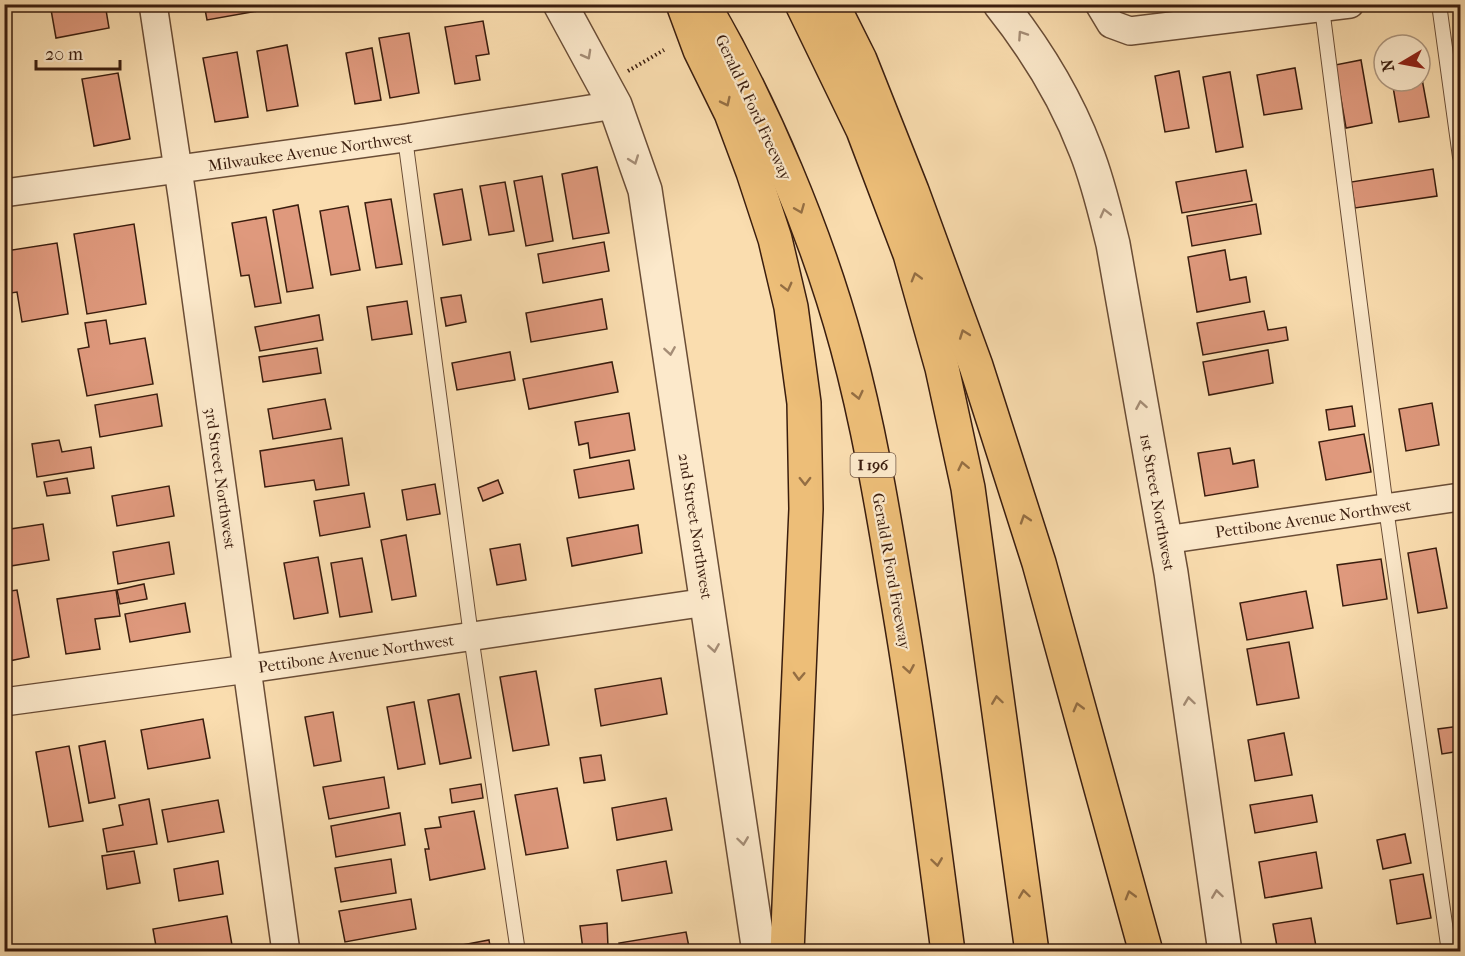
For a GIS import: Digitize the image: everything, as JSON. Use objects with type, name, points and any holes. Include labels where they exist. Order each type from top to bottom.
[{"type":"highway","points":[[683,4],[700,50],[731,113],[775,238],[791,307],[804,403],[806,509],[787,951]]},
{"type":"highway","name":"Gerald R Ford Freeway","points":[[703,4],[724,40],[772,141],[816,249],[847,346],[881,501],[917,714],[948,951]]},
{"type":"highway","points":[[802,4],[863,130],[910,254],[942,368],[968,488],[1032,951]]},
{"type":"highway","points":[[832,4],[860,60],[912,191],[976,366],[1039,563],[1146,951]]},
{"type":"street","name":"3rd Street Northwest","points":[[153,4],[179,169],[286,951]]},
{"type":"street","name":"2nd Street Northwest","points":[[560,4],[618,90],[645,190],[759,951]]},
{"type":"street","name":"1st Street Northwest","points":[[1000,4],[1043,66],[1067,108],[1086,151],[1113,244],[1165,540],[1225,951]]},
{"type":"street","points":[[1105,14],[1130,31],[1154,30],[1350,4]]},
{"type":"street","name":"Milwaukee Avenue Northwest","points":[[4,193],[405,138],[618,90]]},
{"type":"street","name":"Pettibone Avenue Northwest","points":[[1165,540],[1461,497]]},
{"type":"street","name":"Pettibone Avenue Northwest","points":[[4,702],[707,602]]},
{"type":"lane","points":[[1439,4],[1461,157]]},
{"type":"lane","points":[[1322,8],[1386,508],[1449,951]]},
{"type":"lane","points":[[405,138],[471,636],[518,951]]},
{"type":"path","points":[[618,90],[664,50]]},
{"type":"building","points":[[50,4],[105,4],[109,28],[56,38]]},
{"type":"building","points":[[204,4],[274,4],[275,8],[207,20]]},
{"type":"building","points":[[483,21],[489,54],[476,56],[480,80],[455,84],[445,27]]},
{"type":"building","points":[[409,33],[419,93],[390,98],[379,38]]},
{"type":"building","points":[[287,45],[298,106],[267,111],[257,51]]},
{"type":"building","points":[[372,48],[381,100],[355,104],[346,53]]},
{"type":"building","points":[[237,52],[248,117],[215,122],[203,58]]},
{"type":"building","points":[[1361,60],[1372,123],[1346,128],[1335,65]]},
{"type":"building","points":[[1295,68],[1302,109],[1264,115],[1257,75]]},
{"type":"building","points":[[1179,71],[1189,128],[1165,132],[1155,76]]},
{"type":"building","points":[[1230,72],[1243,147],[1216,152],[1203,77]]},
{"type":"building","points":[[118,73],[130,139],[94,146],[82,79]]},
{"type":"building","points":[[1394,93],[1425,93],[1429,117],[1399,122]]},
{"type":"building","points":[[597,167],[609,233],[573,239],[562,174]]},
{"type":"building","points":[[1433,169],[1437,196],[1355,208],[1351,182]]},
{"type":"building","points":[[1246,170],[1252,201],[1182,213],[1176,182]]},
{"type":"building","points":[[542,176],[553,241],[526,246],[514,181]]},
{"type":"building","points":[[505,182],[514,231],[489,235],[480,186]]},
{"type":"building","points":[[462,189],[471,240],[443,245],[434,194]]},
{"type":"building","points":[[391,199],[402,264],[376,268],[365,203]]},
{"type":"building","points":[[1256,204],[1261,234],[1192,246],[1187,216]]},
{"type":"building","points":[[298,205],[313,288],[287,292],[273,210]]},
{"type":"building","points":[[348,206],[360,270],[331,275],[320,211]]},
{"type":"building","points":[[266,217],[281,303],[255,307],[249,275],[241,276],[232,223]]},
{"type":"building","points":[[134,224],[146,304],[87,314],[74,234]]},
{"type":"building","points":[[604,242],[609,271],[543,283],[538,254]]},
{"type":"building","points":[[57,243],[68,314],[22,322],[17,292],[4,294],[4,246],[6,251]]},
{"type":"building","points":[[1225,250],[1230,280],[1246,277],[1250,302],[1197,312],[1188,257]]},
{"type":"building","points":[[461,295],[466,322],[446,326],[441,298]]},
{"type":"building","points":[[602,299],[607,329],[531,342],[526,313]]},
{"type":"building","points":[[407,301],[412,334],[372,340],[367,307]]},
{"type":"building","points":[[1264,311],[1268,330],[1286,327],[1288,340],[1203,355],[1197,323]]},
{"type":"building","points":[[319,315],[323,340],[260,351],[255,327]]},
{"type":"building","points":[[106,320],[110,344],[145,338],[153,384],[87,396],[78,349],[89,347],[85,323]]},
{"type":"building","points":[[317,348],[321,373],[263,382],[259,357]]},
{"type":"building","points":[[1268,350],[1273,383],[1209,395],[1203,362]]},
{"type":"building","points":[[510,352],[515,380],[457,390],[452,363]]},
{"type":"building","points":[[612,362],[618,392],[529,409],[523,379]]},
{"type":"building","points":[[157,394],[162,426],[100,437],[95,405]]},
{"type":"building","points":[[325,399],[331,429],[273,439],[268,409]]},
{"type":"building","points":[[1432,403],[1439,445],[1406,451],[1399,409]]},
{"type":"building","points":[[1352,406],[1355,426],[1329,430],[1326,410]]},
{"type":"building","points":[[629,413],[635,450],[590,458],[588,443],[579,445],[575,422]]},
{"type":"building","points":[[1364,434],[1371,472],[1326,480],[1319,442]]},
{"type":"building","points":[[342,438],[349,485],[316,490],[314,480],[265,487],[260,451]]},
{"type":"building","points":[[59,440],[62,452],[91,447],[94,468],[37,477],[32,444]]},
{"type":"building","points":[[1230,448],[1233,464],[1254,460],[1258,487],[1205,496],[1198,453]]},
{"type":"building","points":[[629,460],[634,489],[579,498],[574,470]]},
{"type":"building","points":[[67,478],[70,493],[47,496],[44,482]]},
{"type":"building","points":[[498,480],[503,493],[483,501],[478,488]]},
{"type":"building","points":[[435,484],[440,514],[407,520],[402,490]]},
{"type":"building","points":[[169,486],[174,516],[117,526],[112,496]]},
{"type":"building","points":[[364,493],[370,527],[320,536],[314,501]]},
{"type":"building","points":[[43,524],[49,560],[4,567],[4,530]]},
{"type":"building","points":[[638,525],[642,553],[572,566],[567,538]]},
{"type":"building","points":[[406,535],[416,596],[392,600],[381,540]]},
{"type":"building","points":[[169,542],[174,574],[118,584],[113,552]]},
{"type":"building","points":[[520,544],[526,580],[497,585],[490,549]]},
{"type":"building","points":[[1436,548],[1447,608],[1418,613],[1408,553]]},
{"type":"building","points":[[318,557],[328,613],[294,619],[284,563]]},
{"type":"building","points":[[362,558],[372,612],[340,617],[331,563]]},
{"type":"building","points":[[1381,559],[1387,599],[1343,606],[1337,565]]},
{"type":"building","points":[[144,584],[147,599],[120,604],[117,590]]},
{"type":"building","points":[[17,590],[29,657],[4,662],[4,592]]},
{"type":"building","points":[[116,590],[120,616],[95,619],[100,649],[66,654],[57,599]]},
{"type":"building","points":[[1306,591],[1313,628],[1247,640],[1240,603]]},
{"type":"building","points":[[185,603],[190,632],[130,642],[125,614]]},
{"type":"building","points":[[1289,642],[1299,698],[1257,705],[1247,649]]},
{"type":"building","points":[[536,671],[549,745],[513,751],[500,677]]},
{"type":"building","points":[[661,678],[667,714],[601,726],[595,689]]},
{"type":"building","points":[[459,694],[471,758],[440,764],[428,700]]},
{"type":"building","points":[[414,702],[425,764],[398,769],[387,707]]},
{"type":"building","points":[[333,712],[341,761],[314,766],[305,717]]},
{"type":"building","points":[[203,719],[210,758],[148,769],[141,730]]},
{"type":"building","points":[[1460,726],[1460,751],[1442,754],[1438,729]]},
{"type":"building","points":[[1284,733],[1292,775],[1255,781],[1248,740]]},
{"type":"building","points":[[105,741],[115,798],[89,803],[79,746]]},
{"type":"building","points":[[69,746],[83,821],[49,827],[36,752]]},
{"type":"building","points":[[601,755],[605,780],[584,783],[580,758]]},
{"type":"building","points":[[384,777],[389,808],[329,819],[323,787]]},
{"type":"building","points":[[481,784],[483,798],[452,803],[450,789]]},
{"type":"building","points":[[557,788],[568,848],[526,855],[515,795]]},
{"type":"building","points":[[1312,795],[1317,822],[1255,833],[1250,805]]},
{"type":"building","points":[[666,798],[672,830],[617,840],[612,808]]},
{"type":"building","points":[[149,799],[157,844],[107,852],[103,829],[123,825],[119,805]]},
{"type":"building","points":[[218,800],[224,832],[168,842],[162,810]]},
{"type":"building","points":[[474,811],[485,869],[430,880],[425,849],[429,849],[425,829],[441,827],[439,817]]},
{"type":"building","points":[[400,813],[405,845],[336,857],[331,826]]},
{"type":"building","points":[[1405,834],[1411,863],[1383,869],[1377,840]]},
{"type":"building","points":[[134,851],[140,883],[107,889],[102,856]]},
{"type":"building","points":[[1316,852],[1322,888],[1265,898],[1259,862]]},
{"type":"building","points":[[391,859],[396,893],[341,902],[335,868]]},
{"type":"building","points":[[218,861],[223,894],[179,901],[174,869]]},
{"type":"building","points":[[666,861],[672,893],[622,901],[617,870]]},
{"type":"building","points":[[1423,874],[1431,918],[1397,924],[1390,880]]},
{"type":"building","points":[[411,899],[416,929],[345,942],[339,911]]},
{"type":"building","points":[[227,916],[233,951],[157,952],[153,929]]},
{"type":"building","points":[[1311,918],[1317,952],[1278,952],[1273,924]]},
{"type":"building","points":[[607,923],[608,947],[583,950],[580,926]]},
{"type":"building","points":[[686,932],[690,952],[621,952],[619,943]]},
{"type":"building","points":[[489,940],[491,952],[447,952],[446,948]]}]
